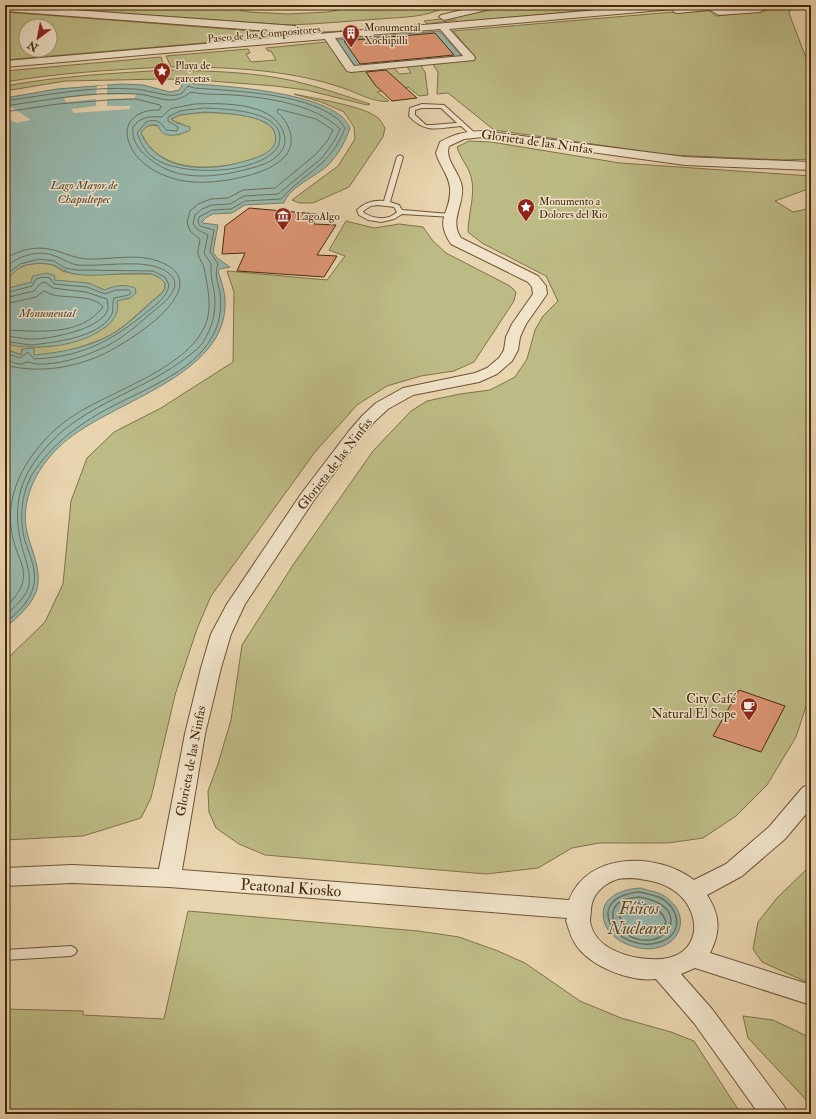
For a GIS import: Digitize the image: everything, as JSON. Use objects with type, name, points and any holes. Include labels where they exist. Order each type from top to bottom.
[{"type":"street","points":[[458,14],[467,5]]},
{"type":"street","points":[[5,8],[289,29],[329,28],[427,19],[458,14],[496,5]]},
{"type":"street","name":"Paseo de los Compositores","points":[[444,28],[689,5]]},
{"type":"street","name":"Paseo de los Compositores","points":[[5,68],[329,38],[711,6],[719,12],[760,9],[755,5]]},
{"type":"street","name":"Paseo de los Compositores","points":[[329,38],[351,69],[470,58],[444,28]]},
{"type":"street","name":"Paseo de los Compositores","points":[[5,64],[329,38]]},
{"type":"street","name":"Glorieta de las Ninfas","points":[[169,878],[195,734],[211,668],[221,634],[236,604],[307,498],[355,434],[369,418],[382,406],[408,391],[479,377],[492,371],[505,361],[511,350],[513,337],[519,324],[540,294],[539,286],[533,279],[456,241],[449,234],[448,223],[456,198],[456,189],[455,181],[442,153],[444,144],[452,139],[473,134],[496,135],[630,155],[685,161],[811,166]]},
{"type":"street","points":[[692,892],[734,870],[777,833],[811,793]]},
{"type":"street","points":[[633,869],[654,871],[675,879],[692,892],[705,912],[707,928],[704,943],[693,957],[686,962],[663,970],[641,970],[621,965],[602,956],[588,942],[580,927],[578,910],[583,894],[595,881],[612,872],[633,869]]},
{"type":"street","name":"Peatonal Kiosko","points":[[5,877],[72,874],[169,878],[578,910]]},
{"type":"street","points":[[693,957],[811,995]]},
{"type":"street","points":[[663,970],[703,1016],[775,1114]]},
{"type":"lane","points":[[461,124],[432,127],[424,126],[412,116],[412,109],[422,106],[442,106],[473,134]]},
{"type":"lane","points":[[387,203],[400,157]]},
{"type":"lane","points":[[400,212],[397,206],[387,203],[376,203],[365,206],[360,210],[361,214],[366,218],[380,220],[394,217],[400,212],[450,216]]},
{"type":"lane","points":[[5,955],[71,952]]},
{"type":"shaded area","points":[[82,5],[215,5],[249,12],[288,14],[327,12],[365,5],[448,5],[424,15],[289,25],[90,11],[79,7]]},
{"type":"shaded area","points":[[250,5],[331,5],[295,8]]},
{"type":"shaded area","points":[[505,5],[650,5],[457,22],[456,20],[427,24],[424,21],[449,18]]},
{"type":"shaded area","points":[[763,5],[793,5],[789,13],[811,71],[811,159],[784,160],[670,155],[494,130],[448,93],[437,94],[438,72],[432,63],[476,58],[453,31],[708,9],[716,16],[770,10]]},
{"type":"shaded area","points":[[5,12],[267,32],[305,33],[343,31],[58,55],[58,18],[18,18],[18,58],[28,58],[5,60]]},
{"type":"shaded area","points":[[327,42],[347,71],[394,67],[399,74],[411,73],[406,65],[420,64],[425,72],[428,95],[419,96],[408,87],[377,92],[389,101],[383,101],[363,96],[317,80],[296,76],[255,70],[171,67],[166,56],[248,49],[250,53],[246,54],[251,62],[276,60],[271,51],[268,51],[266,48]]},
{"type":"shaded area","points":[[161,57],[164,67],[65,74],[5,82],[5,71]]},
{"type":"shaded area","points":[[170,70],[233,72],[279,78],[313,86],[370,104],[367,105],[306,90],[198,80],[164,79],[65,81],[5,91],[5,86],[66,77]]},
{"type":"shaded area","points":[[294,94],[338,103],[362,110],[378,118],[385,128],[383,137],[349,187],[313,203],[299,203],[292,200],[338,166],[355,139],[354,127],[344,112],[321,102]]},
{"type":"shaded area","points":[[196,113],[241,115],[264,122],[272,128],[276,136],[274,146],[260,157],[243,162],[215,167],[185,166],[172,162],[159,155],[149,146],[141,133],[144,128],[153,125],[164,128],[178,135],[190,130],[186,126],[171,119],[180,115]]},
{"type":"shaded area","points":[[469,141],[491,142],[620,163],[811,176],[811,188],[775,201],[793,212],[811,208],[811,691],[796,737],[767,785],[736,816],[703,838],[668,843],[599,843],[572,848],[538,868],[486,874],[265,855],[239,844],[216,828],[209,812],[208,791],[231,720],[242,645],[293,565],[373,451],[411,411],[427,401],[460,394],[490,390],[515,377],[527,359],[535,330],[543,316],[558,301],[546,276],[482,243],[468,232],[473,190],[470,172],[457,147]]},
{"type":"shaded area","points":[[346,221],[374,228],[399,224],[423,227],[433,241],[446,253],[510,286],[516,292],[514,301],[474,362],[454,371],[421,376],[387,386],[357,405],[315,452],[211,596],[197,629],[175,695],[151,798],[141,818],[83,836],[5,840],[5,661],[45,622],[63,584],[71,501],[87,458],[114,432],[161,408],[233,362],[234,292],[227,271],[327,280],[345,256],[329,250]]},
{"type":"shaded area","name":"Monumental","points":[[37,263],[50,264],[62,271],[75,274],[152,274],[160,278],[165,283],[165,288],[162,293],[126,324],[107,337],[74,349],[50,355],[33,355],[22,349],[22,355],[5,349],[5,281],[15,270],[26,265]]},
{"type":"shaded area","points":[[811,865],[811,984],[762,962],[753,949],[758,922],[777,898]]},
{"type":"shaded area","points":[[188,911],[418,931],[459,937],[498,951],[525,963],[580,1001],[621,1018],[671,1032],[694,1041],[741,1114],[5,1114],[5,1009],[83,1011],[83,1015],[164,1019]]},
{"type":"shaded area","points":[[743,1016],[773,1020],[811,1038],[811,1105],[748,1038]]},
{"type":"water","points":[[439,31],[462,56],[355,66],[336,40]]},
{"type":"water","name":"Lago Mayor de Chapultepec","points":[[185,80],[195,84],[255,90],[304,99],[325,107],[341,116],[350,128],[341,148],[332,161],[291,192],[284,203],[245,205],[232,213],[213,214],[202,222],[218,225],[213,252],[217,258],[230,267],[220,269],[218,271],[225,298],[221,326],[208,349],[187,369],[161,386],[79,431],[50,456],[32,486],[26,509],[25,520],[27,532],[37,567],[37,589],[28,605],[5,628],[5,349],[21,355],[22,349],[34,348],[34,355],[70,350],[103,339],[129,322],[162,293],[165,288],[165,283],[160,278],[152,274],[74,274],[54,265],[42,263],[23,266],[5,281],[5,98],[57,89],[122,84],[143,85],[170,92],[179,90],[182,86],[177,83]],"holes":[[[204,112],[233,114],[265,122],[272,127],[275,134],[276,140],[274,145],[266,153],[250,160],[228,165],[199,168],[171,162],[159,155],[148,146],[141,133],[149,125],[157,125],[161,131],[167,135],[183,133],[190,130],[190,127],[177,123],[171,119],[180,115]]]},
{"type":"water","name":"Monumental","points":[[47,273],[55,276],[54,280],[88,283],[105,290],[116,286],[128,286],[135,288],[136,293],[130,298],[117,301],[118,308],[113,320],[108,325],[85,338],[72,343],[45,347],[5,344],[5,289],[32,282],[31,280],[33,276]]},
{"type":"water","name":"Físicos Nucleares","points":[[641,888],[661,894],[670,900],[679,912],[679,931],[672,941],[660,947],[646,949],[628,945],[621,942],[613,935],[605,924],[603,915],[604,908],[612,897],[618,893]]},
{"type":"pier","points":[[107,85],[107,95],[136,94],[135,98],[107,99],[107,106],[131,106],[129,109],[74,113],[71,109],[96,106],[96,99],[66,102],[64,98],[96,95],[97,86]]},
{"type":"pier","points":[[5,103],[31,120],[16,123],[5,116]]},
{"type":"building","points":[[435,33],[454,55],[360,64],[344,41]]},
{"type":"building","points":[[386,70],[417,98],[392,101],[375,85],[366,72]]},
{"type":"building","points":[[249,208],[317,214],[314,224],[336,225],[317,255],[337,256],[324,277],[237,271],[245,253],[222,254],[225,226]]},
{"type":"building","name":"City Café Natural El Sope","points":[[739,690],[785,706],[761,752],[713,736]]},
{"type":"place","name":"Monumental Xochipilli","points":[[351,48]]},
{"type":"place","name":"Playa de garcetas","points":[[162,86]]},
{"type":"place","name":"Monumento a Dolores del Rio","points":[[526,222]]},
{"type":"place","name":"LagoAlgo","points":[[283,231]]},
{"type":"place","name":"City Café Natural El Sope","points":[[749,721]]}]
